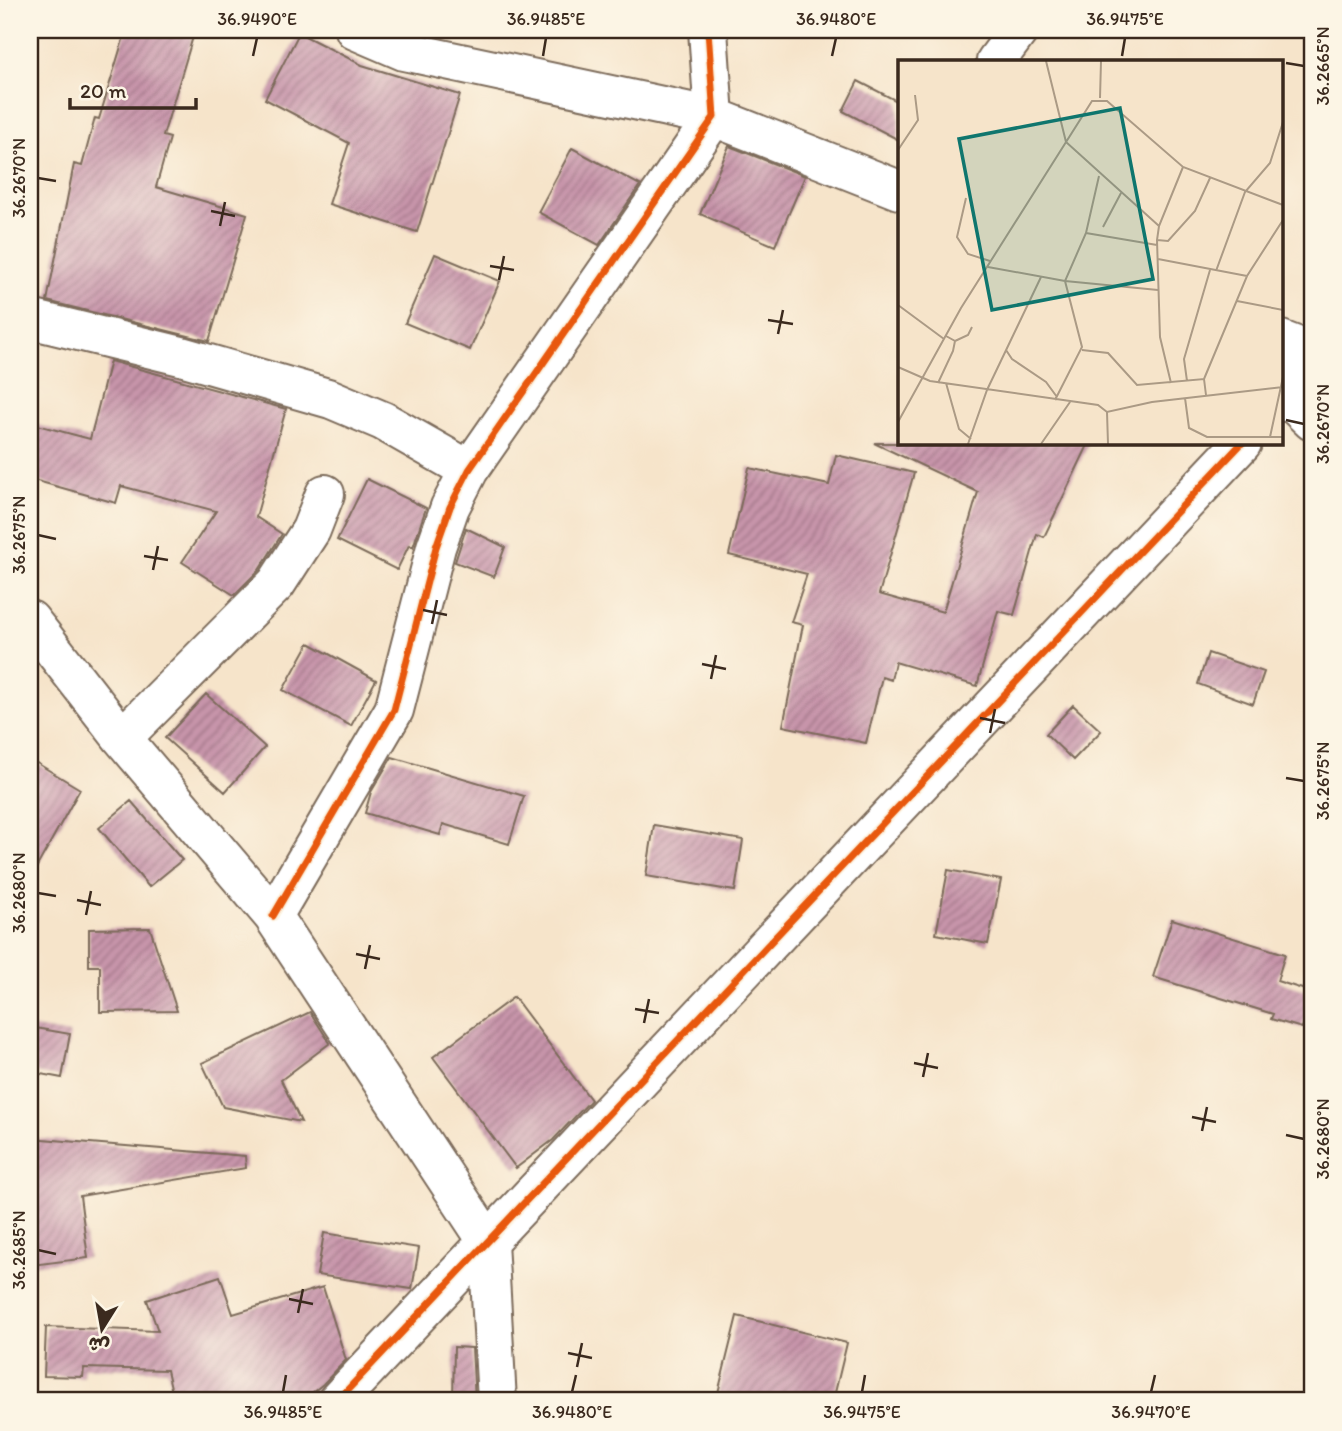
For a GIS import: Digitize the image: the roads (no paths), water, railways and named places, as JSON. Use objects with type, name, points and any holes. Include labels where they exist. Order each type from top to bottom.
[{"type":"street","points":[[355,30],[404,51],[714,117],[898,190]]},
{"type":"street","points":[[273,916],[394,710],[436,547],[450,508],[469,470],[714,117],[708,30]]},
{"type":"street","points":[[997,60],[1018,30]]},
{"type":"street","points":[[30,319],[181,356],[331,399],[383,421],[469,470]]},
{"type":"street","points":[[1282,340],[1312,354],[1293,406]]},
{"type":"street","points":[[337,1401],[1241,444]]},
{"type":"street","points":[[122,738],[276,584],[311,530],[325,494]]},
{"type":"street","points":[[30,620],[122,738],[273,916],[488,1242],[497,1401]]}]
